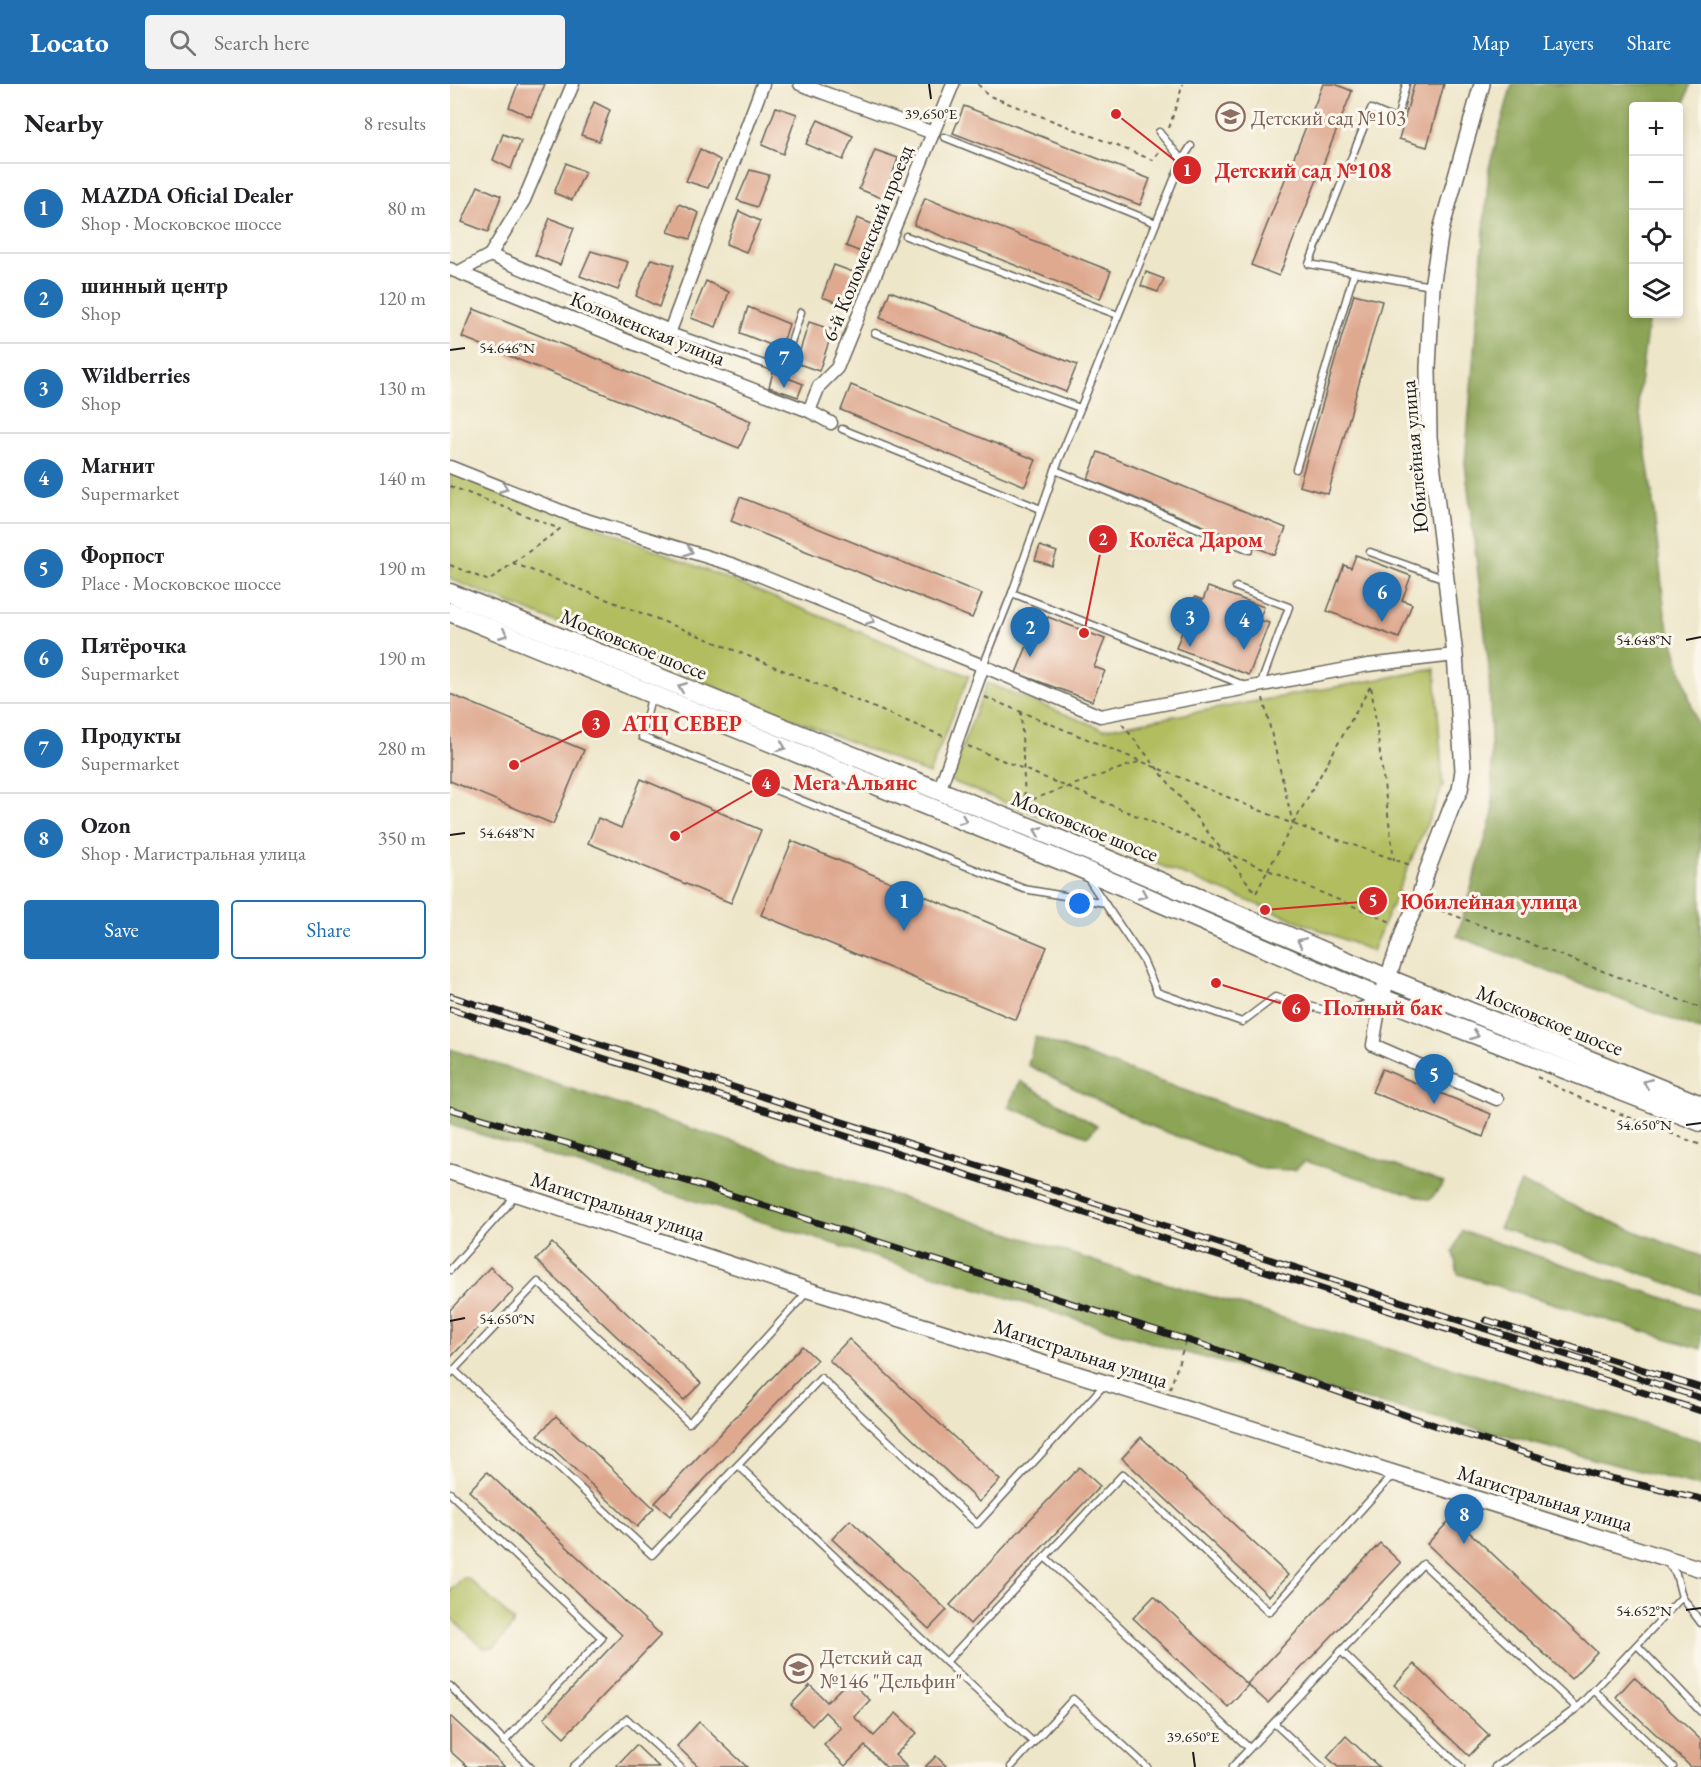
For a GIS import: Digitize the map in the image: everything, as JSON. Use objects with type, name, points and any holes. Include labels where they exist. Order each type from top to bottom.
[{"type":"main road","name":"Московское шоссе","points":[[450,593],[939,792],[1093,852],[1389,979],[1701,1105]]},
{"type":"main road","name":"Московское шоссе","points":[[450,612],[1082,869],[1381,998],[1701,1122]]},
{"type":"street","points":[[454,270],[490,255],[524,200],[573,84]]},
{"type":"street","points":[[490,255],[670,331],[763,84]]},
{"type":"street","points":[[800,84],[939,135]]},
{"type":"street","name":"6-й Коломенский проезд","points":[[809,411],[819,386],[837,368],[939,135],[952,84]]},
{"type":"street","name":"Юбилейная улица","points":[[1381,998],[1405,928],[1418,902],[1427,871],[1460,790],[1463,770],[1455,655],[1429,437],[1428,368],[1432,287],[1441,230],[1482,84]]},
{"type":"street","name":"Коломенская улица","points":[[454,270],[660,354],[809,411],[836,426]]},
{"type":"street","points":[[450,466],[576,517],[734,565],[1100,716],[1368,665],[1455,655]]},
{"type":"street","points":[[939,792],[983,666]]},
{"type":"street","points":[[1381,998],[1373,1045],[1497,1099]]},
{"type":"street","name":"Магистральная улица","points":[[450,1172],[514,1195],[808,1290],[1701,1569]]},
{"type":"lane","points":[[1406,84],[1397,120],[1371,109],[1309,264],[1432,287]]},
{"type":"lane","points":[[1159,132],[1182,160]]},
{"type":"lane","points":[[939,135],[1156,223]]},
{"type":"lane","points":[[983,666],[1012,593],[1055,470],[1182,160],[1191,146]]},
{"type":"lane","points":[[906,236],[1118,315]]},
{"type":"lane","points":[[1296,469],[1354,273]]},
{"type":"lane","points":[[670,331],[782,370],[801,312]]},
{"type":"lane","points":[[875,333],[1080,408]]},
{"type":"lane","points":[[836,426],[1041,509]]},
{"type":"lane","points":[[1055,470],[1250,550]]},
{"type":"lane","points":[[1370,552],[1445,579]]},
{"type":"lane","points":[[1012,593],[1254,686],[1289,607],[1236,587]]},
{"type":"lane","points":[[652,694],[642,737],[1024,889],[1105,903]]},
{"type":"lane","points":[[1082,869],[1143,960],[1157,992],[1242,1022],[1275,997],[1340,1014],[1381,998]]},
{"type":"lane","points":[[450,1270],[508,1205],[514,1195]]},
{"type":"lane","points":[[808,1290],[688,1424],[538,1282],[452,1372],[652,1555],[821,1378],[977,1524],[1106,1382]]},
{"type":"lane","points":[[738,1465],[1033,1742]]},
{"type":"lane","points":[[946,1662],[1123,1474],[1269,1612],[1387,1481],[1398,1474]]},
{"type":"lane","points":[[450,1493],[602,1638],[504,1742]]},
{"type":"lane","points":[[1662,1556],[1676,1574],[1682,1597],[1701,1623]]},
{"type":"lane","points":[[1045,1557],[1250,1748]]},
{"type":"lane","points":[[1232,1767],[1423,1564],[1577,1708]]},
{"type":"lane","points":[[1496,1767],[1577,1708],[1682,1597]]},
{"type":"lane","points":[[1637,1645],[1701,1712]]},
{"type":"lane","points":[[1341,1651],[1461,1767]]},
{"type":"lane","points":[[450,1686],[530,1767]]},
{"type":"lane","points":[[1594,1690],[1673,1767]]},
{"type":"lane","points":[[1011,1767],[1073,1699],[1147,1767]]},
{"type":"lane","points":[[573,1767],[627,1719],[680,1767]]},
{"type":"lane","points":[[1274,1723],[1322,1767]]},
{"type":"lane","points":[[1016,1761],[1023,1767]]},
{"type":"path","points":[[978,84],[987,95],[1153,160],[1166,141],[1183,84]]},
{"type":"path","points":[[450,486],[560,529]]},
{"type":"path","points":[[450,565],[489,580],[576,517]]},
{"type":"path","points":[[513,563],[685,630],[1222,850],[1405,928]]},
{"type":"path","points":[[1114,714],[1256,893],[1371,685],[1394,860]]},
{"type":"path","points":[[1254,686],[1293,824]]},
{"type":"path","points":[[973,692],[1293,824],[1427,871]]},
{"type":"path","points":[[1021,711],[1025,802],[1141,761]]},
{"type":"path","points":[[1418,902],[1701,1008]]},
{"type":"path","points":[[1529,1073],[1582,1099],[1701,1145]]},
{"type":"path","points":[[1165,1403],[1186,1340]]},
{"type":"green space","points":[[1512,84],[1690,84],[1683,109],[1683,102],[1629,102],[1629,318],[1648,318],[1638,400],[1652,493],[1665,614],[1701,738],[1701,1031],[1457,936],[1493,813],[1489,668],[1465,463],[1489,168]]},
{"type":"green space","points":[[450,467],[969,676],[929,774],[450,579]]},
{"type":"green space","points":[[1435,669],[1443,786],[1372,951],[949,780],[987,683],[1103,729]]},
{"type":"green space","points":[[1035,1037],[1444,1183],[1430,1200],[1305,1161],[1295,1170],[1263,1169],[1145,1124],[1028,1065]]},
{"type":"green space","points":[[450,1049],[1124,1271],[1701,1441],[1701,1487],[1175,1350],[450,1125]]},
{"type":"green space","points":[[1020,1081],[1097,1126],[1088,1136],[1008,1107]]},
{"type":"green space","points":[[1521,1183],[1629,1229],[1701,1256],[1701,1295],[1618,1265],[1499,1228]]},
{"type":"green space","points":[[1462,1231],[1701,1310],[1701,1349],[1458,1274],[1453,1252]]},
{"type":"green space","points":[[465,1578],[468,1578],[513,1620],[513,1625],[495,1647],[484,1648],[450,1617],[450,1592]]},
{"type":"building","points":[[518,84],[545,84],[531,117],[509,107]]},
{"type":"building","points":[[1323,84],[1335,84],[1352,91],[1279,276],[1251,265]]},
{"type":"building","points":[[1414,84],[1444,84],[1427,147],[1399,139]]},
{"type":"building","points":[[594,102],[610,110],[599,141],[581,135]]},
{"type":"building","points":[[964,106],[1150,179],[1140,205],[953,133]]},
{"type":"building","points":[[776,107],[797,114],[783,154],[762,145]]},
{"type":"building","points":[[818,120],[853,136],[843,160],[806,144]]},
{"type":"building","points":[[503,134],[521,141],[511,169],[493,160]]},
{"type":"building","points":[[700,149],[720,160],[708,188],[686,181]]},
{"type":"building","points":[[875,150],[898,158],[884,199],[859,189]]},
{"type":"building","points":[[566,163],[585,172],[572,200],[554,193]]},
{"type":"building","points":[[750,170],[769,175],[757,207],[737,200]]},
{"type":"building","points":[[478,186],[501,196],[488,232],[462,222]]},
{"type":"building","points":[[925,198],[1111,271],[1100,299],[914,225]]},
{"type":"building","points":[[679,204],[699,213],[690,239],[668,232]]},
{"type":"building","points":[[739,211],[760,221],[746,252],[726,244]]},
{"type":"building","points":[[550,218],[574,228],[560,265],[535,255]]},
{"type":"building","points":[[857,218],[877,226],[866,254],[846,246]]},
{"type":"building","points":[[591,251],[628,262],[618,290],[580,276]]},
{"type":"building","points":[[651,259],[674,265],[659,307],[636,296]]},
{"type":"building","points":[[834,265],[853,272],[842,304],[822,297]]},
{"type":"building","points":[[1146,272],[1164,279],[1158,292],[1141,286]]},
{"type":"building","points":[[706,281],[729,292],[716,327],[691,318]]},
{"type":"building","points":[[890,291],[1077,365],[1066,392],[880,318]]},
{"type":"building","points":[[1354,294],[1382,301],[1328,494],[1299,486]]},
{"type":"building","points":[[748,307],[789,324],[781,349],[740,333]]},
{"type":"building","points":[[474,309],[751,421],[739,448],[462,337]]},
{"type":"building","points":[[809,322],[833,330],[819,371],[796,363]]},
{"type":"building","points":[[773,372],[803,384],[798,397],[769,387]]},
{"type":"building","points":[[851,385],[1036,460],[1025,486],[841,410]]},
{"type":"building","points":[[1098,452],[1286,528],[1275,555],[1088,479]]},
{"type":"building","points":[[740,497],[982,594],[972,618],[731,521]]},
{"type":"building","points":[[1040,546],[1057,552],[1052,566],[1035,560]]},
{"type":"building","points":[[1356,555],[1411,576],[1402,600],[1412,604],[1399,638],[1327,611],[1344,565],[1351,568]]},
{"type":"building","points":[[1208,587],[1264,607],[1259,620],[1269,623],[1249,675],[1176,648],[1195,597],[1203,600]]},
{"type":"building","points":[[1048,617],[1105,639],[1094,667],[1105,671],[1092,701],[1016,673],[1029,641],[1037,644]]},
{"type":"building","points":[[450,694],[584,750],[553,824],[450,781]]},
{"type":"building","points":[[641,779],[761,830],[731,903],[588,843],[598,818],[621,828]]},
{"type":"building","points":[[792,841],[1047,947],[1016,1020],[761,915]]},
{"type":"building","points":[[1382,1069],[1491,1114],[1483,1137],[1372,1092]]},
{"type":"building","points":[[552,1243],[701,1383],[684,1400],[536,1260]]},
{"type":"building","points":[[490,1267],[514,1290],[450,1358],[450,1310]]},
{"type":"building","points":[[849,1339],[1000,1480],[979,1502],[829,1360]]},
{"type":"building","points":[[802,1346],[817,1360],[670,1516],[655,1503]]},
{"type":"building","points":[[556,1416],[654,1508],[637,1527],[538,1435]]},
{"type":"building","points":[[1141,1437],[1288,1575],[1269,1596],[1122,1458]]},
{"type":"building","points":[[1079,1467],[1100,1486],[970,1624],[950,1605]]},
{"type":"building","points":[[487,1472],[661,1635],[564,1737],[544,1718],[622,1635],[469,1491]]},
{"type":"building","points":[[1453,1517],[1597,1652],[1571,1679],[1427,1544]]},
{"type":"building","points":[[850,1520],[947,1610],[929,1629],[832,1539]]},
{"type":"building","points":[[1380,1543],[1401,1563],[1268,1703],[1247,1684]]},
{"type":"building","points":[[1154,1596],[1248,1685],[1228,1707],[1133,1618]]},
{"type":"building","points":[[1414,1664],[1489,1735],[1469,1756],[1394,1685]]},
{"type":"building","points":[[1634,1677],[1701,1740],[1701,1767],[1691,1767],[1616,1697]]},
{"type":"building","points":[[849,1680],[870,1700],[854,1717],[874,1736],[896,1713],[917,1733],[895,1755],[907,1767],[886,1767],[865,1746],[845,1766],[824,1745],[841,1728],[825,1712],[812,1726],[791,1705],[810,1685],[827,1702]]},
{"type":"building","points":[[450,1716],[505,1767],[468,1767],[450,1751]]},
{"type":"building","points":[[699,1722],[747,1767],[699,1767],[677,1746]]},
{"type":"building","points":[[1346,1736],[1379,1767],[1338,1767],[1327,1757]]},
{"type":"building","points":[[636,1745],[659,1767],[619,1767],[617,1765]]},
{"type":"building","points":[[936,1756],[947,1767],[925,1767]]},
{"type":"railway","points":[[450,996],[1701,1398]]},
{"type":"railway","points":[[450,1009],[1701,1411]]},
{"type":"railway","points":[[450,1109],[583,1148],[1206,1346],[1437,1426],[1597,1475],[1701,1499]]},
{"type":"railway","points":[[1486,1320],[1701,1388]]},
{"type":"place","name":"Детский сад №108","points":[[1116,114]]},
{"type":"place","name":"Детский сад №103","points":[[1230,117]]},
{"type":"place","name":"Продукты","points":[[784,388]]},
{"type":"place","name":"Пятёрочка","points":[[1382,622]]},
{"type":"place","name":"Колёса Даром","points":[[1084,633]]},
{"type":"place","name":"Wildberries","points":[[1190,647]]},
{"type":"place","name":"Магнит","points":[[1244,650]]},
{"type":"place","name":"шинный центр","points":[[1030,657]]},
{"type":"place","name":"АТЦ СЕВЕР","points":[[514,765]]},
{"type":"place","name":"Мега Альянс","points":[[675,836]]},
{"type":"place","name":"Юбилейная улица","points":[[1265,910]]},
{"type":"place","name":"MAZDA Oficial Dealer","points":[[904,931]]},
{"type":"place","name":"Полный бак","points":[[1216,983]]},
{"type":"place","name":"Форпост","points":[[1434,1104]]},
{"type":"place","name":"Ozon","points":[[1464,1544]]},
{"type":"place","name":"Детский сад №146 \"Дельфин\"","points":[[799,1668]]}]
